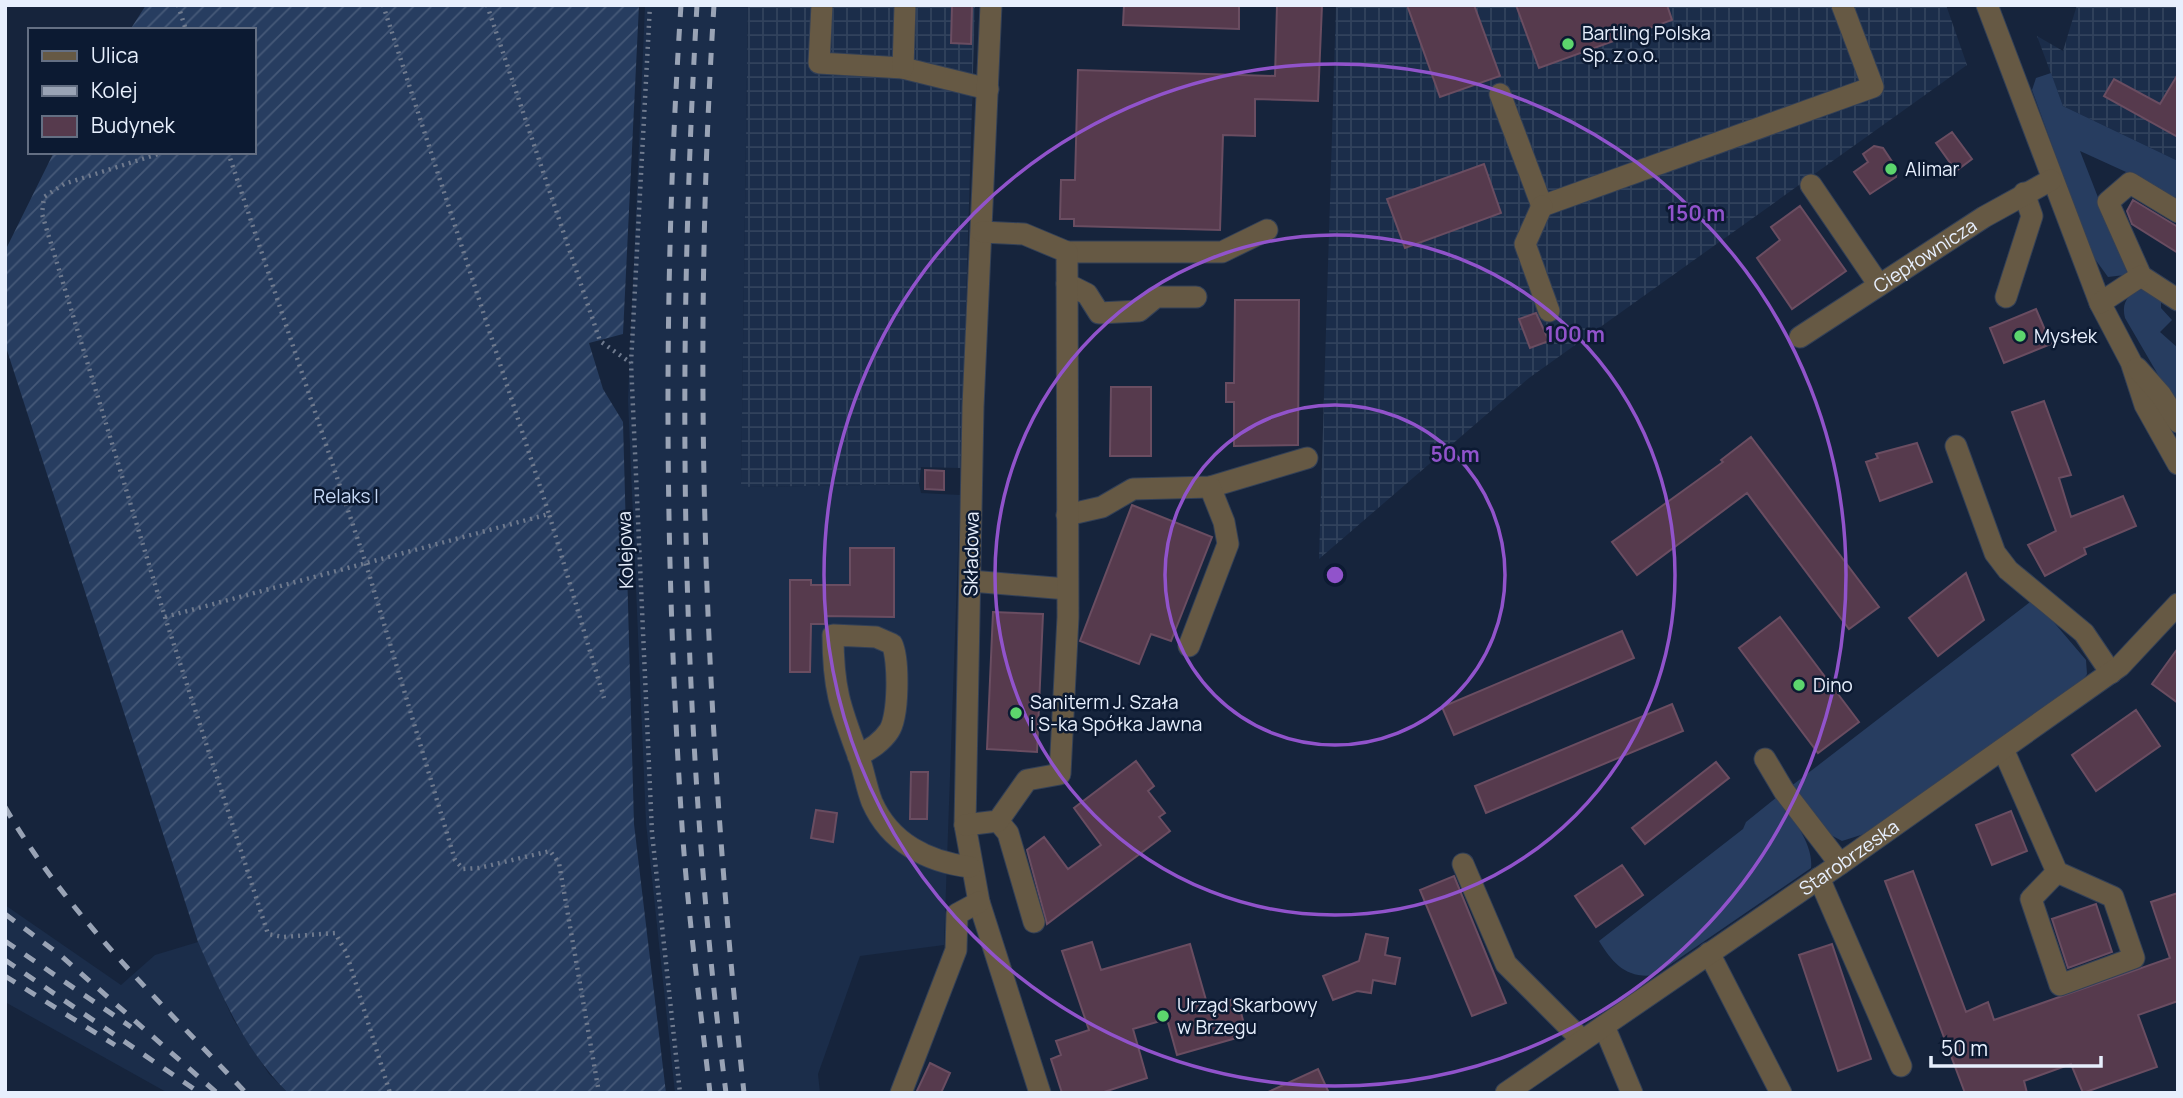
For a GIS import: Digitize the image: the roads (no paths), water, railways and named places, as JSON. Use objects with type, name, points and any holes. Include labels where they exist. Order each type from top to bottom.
[{"type":"street","points":[[822,5],[819,63],[903,68],[988,89]]},
{"type":"street","points":[[903,68],[905,5]]},
{"type":"street","name":"Składowa","points":[[990,5],[973,407],[965,825],[970,867],[979,902],[1040,1093]]},
{"type":"street","points":[[1542,206],[1873,88],[1842,5]]},
{"type":"street","points":[[1987,5],[2099,303],[2131,362],[2145,405],[2178,464]]},
{"type":"street","points":[[1500,94],[1542,206],[1525,244],[1549,311]]},
{"type":"street","name":"Ciepłownicza","points":[[1800,337],[2024,192],[2051,180]]},
{"type":"street","points":[[2178,212],[2130,183],[2108,202],[2141,276],[2178,300]]},
{"type":"street","points":[[1811,185],[1879,285]]},
{"type":"street","points":[[2006,297],[2032,216],[2024,192]]},
{"type":"street","points":[[982,232],[1024,234],[1066,252],[1222,251],[1267,230]]},
{"type":"street","points":[[965,825],[998,821],[1027,780],[1060,774],[1067,515],[1066,252]]},
{"type":"street","points":[[2099,303],[2141,276]]},
{"type":"street","points":[[1067,284],[1087,294],[1099,313],[1139,311],[1156,297],[1196,296]]},
{"type":"street","points":[[2131,362],[2161,395],[2178,422]]},
{"type":"street","points":[[1956,446],[1995,553],[2008,570],[2084,633],[2111,673]]},
{"type":"street","points":[[1067,515],[1102,507],[1133,489],[1210,487],[1307,458]]},
{"type":"street","points":[[1189,646],[1228,544],[1224,522],[1210,487]]},
{"type":"street","points":[[971,580],[1066,589]]},
{"type":"street","name":"Starobrzeska","points":[[1506,1093],[2111,673],[2137,651],[2178,604]]},
{"type":"street","points":[[858,756],[878,744],[891,729],[898,657],[892,644],[876,636],[833,635],[833,676],[844,724],[858,756],[872,802],[892,833],[914,850],[942,863],[970,867]]},
{"type":"street","points":[[2003,749],[2057,872],[2113,897],[2134,958],[2060,985],[2031,899],[2057,872]]},
{"type":"street","points":[[1765,759],[1784,791],[1839,864]]},
{"type":"street","points":[[998,821],[1008,833],[1034,922]]},
{"type":"street","points":[[1463,864],[1506,964],[1582,1040]]},
{"type":"street","points":[[1819,878],[1901,1066]]},
{"type":"street","points":[[901,1093],[956,950],[957,915],[979,902]]},
{"type":"street","points":[[1709,953],[1781,1093]]},
{"type":"street","points":[[1604,1026],[1632,1093]]},
{"type":"railway","points":[[681,5],[671,210],[669,518],[676,724],[685,859],[710,1093]]},
{"type":"railway","points":[[697,5],[686,277],[686,550],[699,822],[726,1093]]},
{"type":"railway","points":[[714,5],[704,277],[706,550],[720,822],[744,1093]]},
{"type":"railway","points":[[5,807],[30,847],[86,921],[246,1093]]},
{"type":"railway","points":[[5,914],[60,955],[217,1093]]},
{"type":"railway","points":[[5,941],[131,1027]]},
{"type":"railway","points":[[5,960],[197,1091]]},
{"type":"railway","points":[[5,976],[115,1045]]},
{"type":"place","name":"Bartling Polska Sp. z o.o.","points":[[1568,44]]},
{"type":"place","name":"Alimar","points":[[1891,169]]},
{"type":"place","name":"Mysłek","points":[[2020,336]]},
{"type":"place","name":"Dino","points":[[1799,685]]},
{"type":"place","name":"Saniterm J. Szała i S-ka Spółka Jawna","points":[[1016,713]]},
{"type":"place","name":"Urząd Skarbowy w Brzegu","points":[[1163,1016]]},
{"type":"park label","name":"Relaks I","points":[[346,496]]}]
